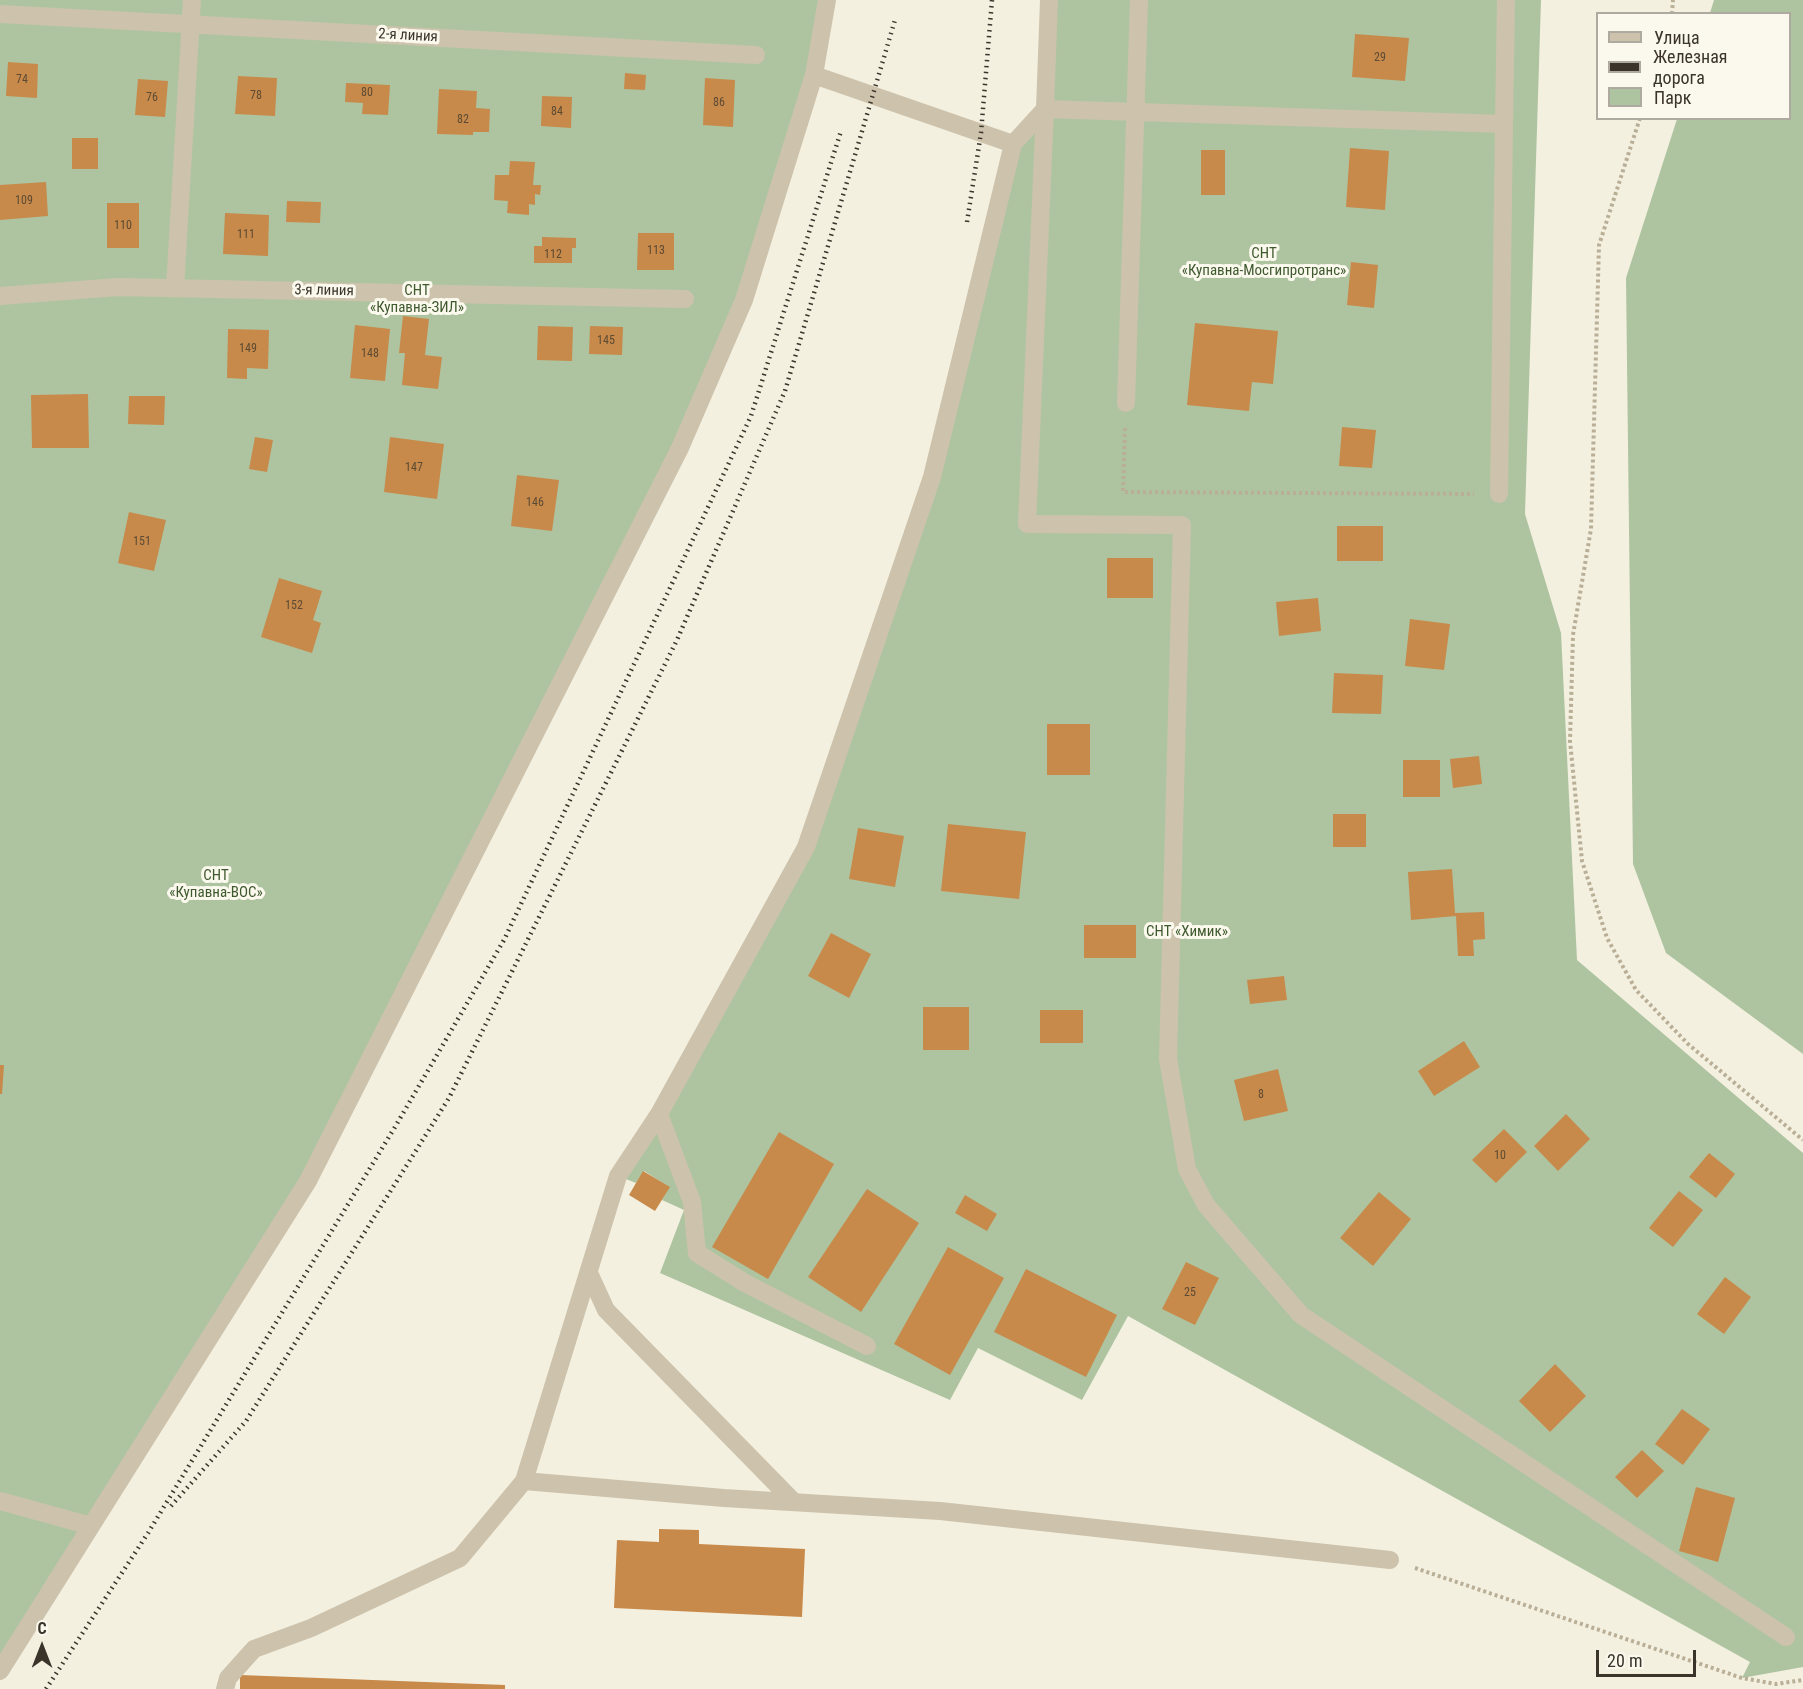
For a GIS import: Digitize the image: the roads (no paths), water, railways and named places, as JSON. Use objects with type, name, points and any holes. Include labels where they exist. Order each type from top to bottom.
[{"type":"street","points":[[175,288],[192,0]]},
{"type":"street","points":[[0,1671],[308,1181],[680,448],[744,300],[814,75],[827,0]]},
{"type":"street","points":[[1049,0],[1027,524],[1182,525],[1168,1059],[1187,1169],[1206,1205],[1301,1315],[1786,1637]]},
{"type":"street","points":[[1126,403],[1139,0]]},
{"type":"street","points":[[1499,494],[1506,0]]},
{"type":"street","name":"2-я линия","points":[[0,14],[756,55]]},
{"type":"street","points":[[814,75],[1013,144]]},
{"type":"street","points":[[1044,109],[1504,124]]},
{"type":"street","points":[[225,1689],[228,1678],[254,1649],[311,1628],[460,1558],[524,1481],[618,1176],[659,1114],[806,847],[932,477],[1013,144],[1044,109]]},
{"type":"street","name":"3-я линия","points":[[0,296],[118,287],[685,299]]},
{"type":"street","points":[[659,1114],[692,1202],[697,1252],[745,1283],[867,1346]]},
{"type":"street","points":[[589,1273],[606,1310],[794,1502]]},
{"type":"street","points":[[524,1481],[940,1511],[1390,1560]]},
{"type":"street","points":[[0,1501],[91,1526]]},
{"type":"railway","points":[[967,222],[981,133],[992,0]]},
{"type":"railway","points":[[171,1506],[246,1421],[449,1098],[677,640],[785,391],[895,20]]},
{"type":"railway","points":[[46,1689],[148,1533],[395,1127],[504,940],[751,416],[841,131]]},
{"type":"park label","name":"СНТ «Купавна-Мосгипротранс»","points":[[1264,262]]},
{"type":"park label","name":"СНТ «Купавна-ЗИЛ»","points":[[417,300]]},
{"type":"park label","name":"СНТ «Купавна-ВОС»","points":[[216,884]]},
{"type":"park label","name":"СНТ «Химик»","points":[[1187,932]]}]
